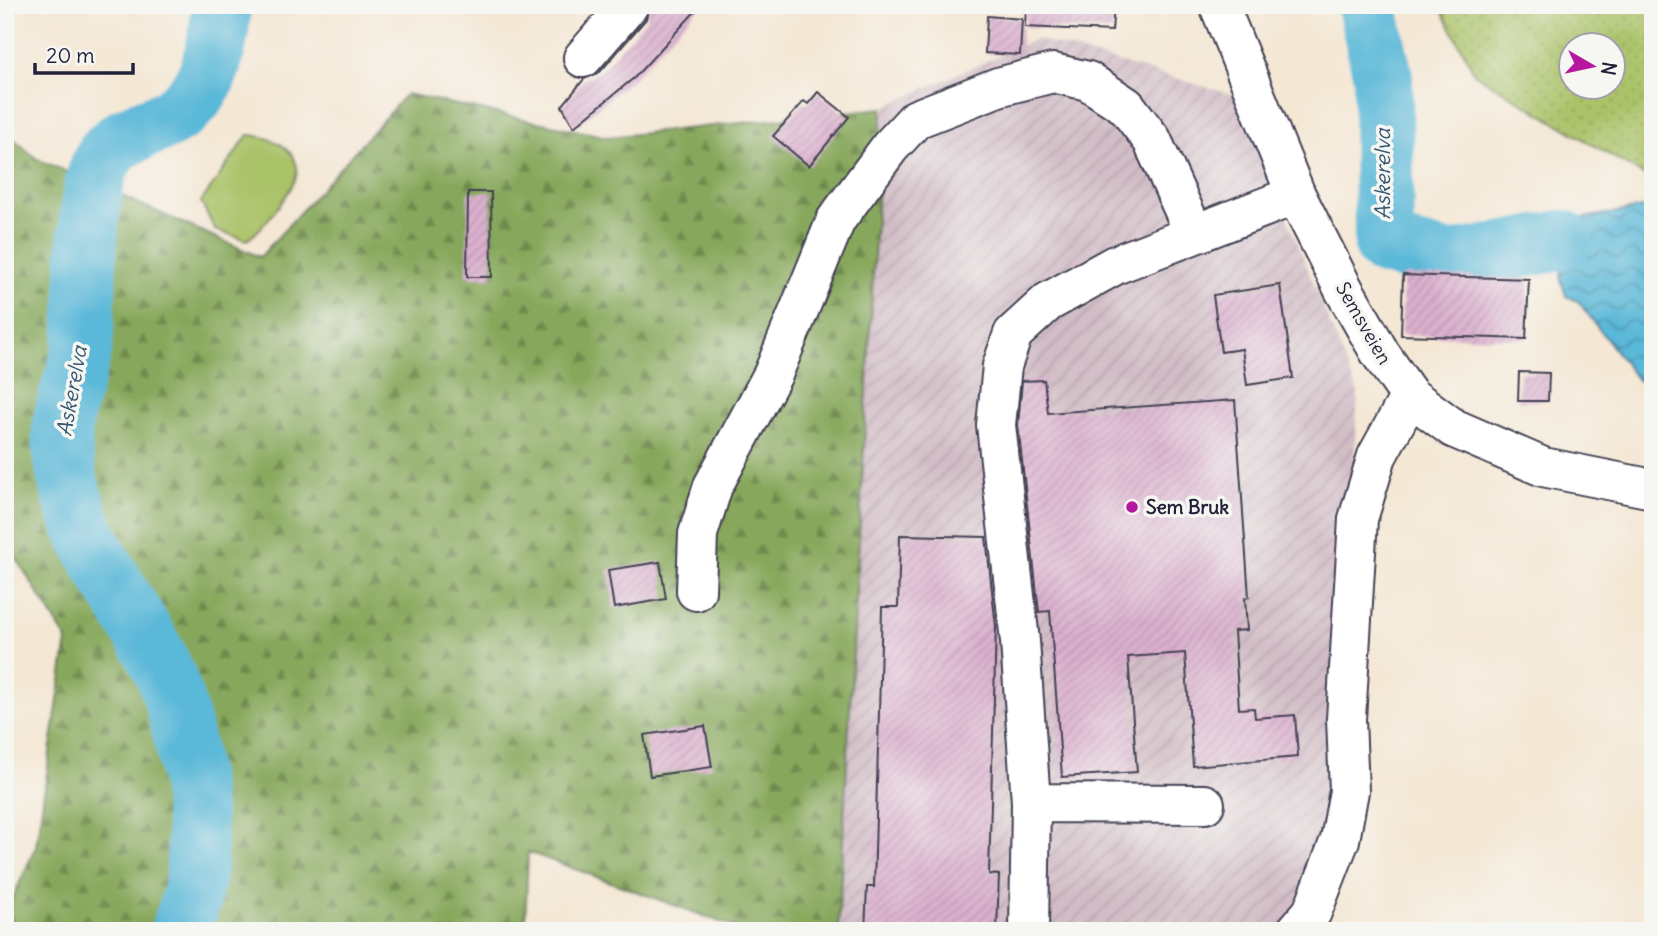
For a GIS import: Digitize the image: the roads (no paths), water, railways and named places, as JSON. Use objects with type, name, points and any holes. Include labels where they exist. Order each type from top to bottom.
[{"type":"main road","points":[[583,58],[629,5]]},
{"type":"main road","name":"Semsveien","points":[[1219,5],[1237,43],[1296,195],[1380,354],[1410,396],[1454,428],[1543,467],[1653,489]]},
{"type":"main road","points":[[696,591],[698,534],[713,486],[773,374],[836,220],[890,147],[916,119],[998,87],[1053,73],[1088,81],[1126,106],[1152,140],[1194,233]]},
{"type":"main road","points":[[1029,931],[1031,803],[1020,641],[996,425],[1002,366],[1013,334],[1048,302],[1115,265],[1296,195]]},
{"type":"main road","points":[[1296,931],[1312,912],[1340,840],[1349,791],[1346,719],[1358,519],[1377,456],[1410,396]]},
{"type":"main road","points":[[1031,803],[1205,804]]},
{"type":"water","points":[[1653,206],[1653,387],[1637,380],[1578,301],[1566,296],[1561,280],[1566,221]]},
{"type":"waterway","name":"Askerelva","points":[[180,931],[195,880],[197,857],[193,798],[183,734],[157,657],[84,528],[66,472],[62,430],[82,349],[90,213],[101,164],[116,143],[179,112],[201,87],[214,56],[222,5]]},
{"type":"waterway","name":"Askerelva","points":[[1367,5],[1383,77],[1384,245],[1450,262],[1563,240]]},
{"type":"place","name":"Sem Bruk","points":[[1132,507]]}]
